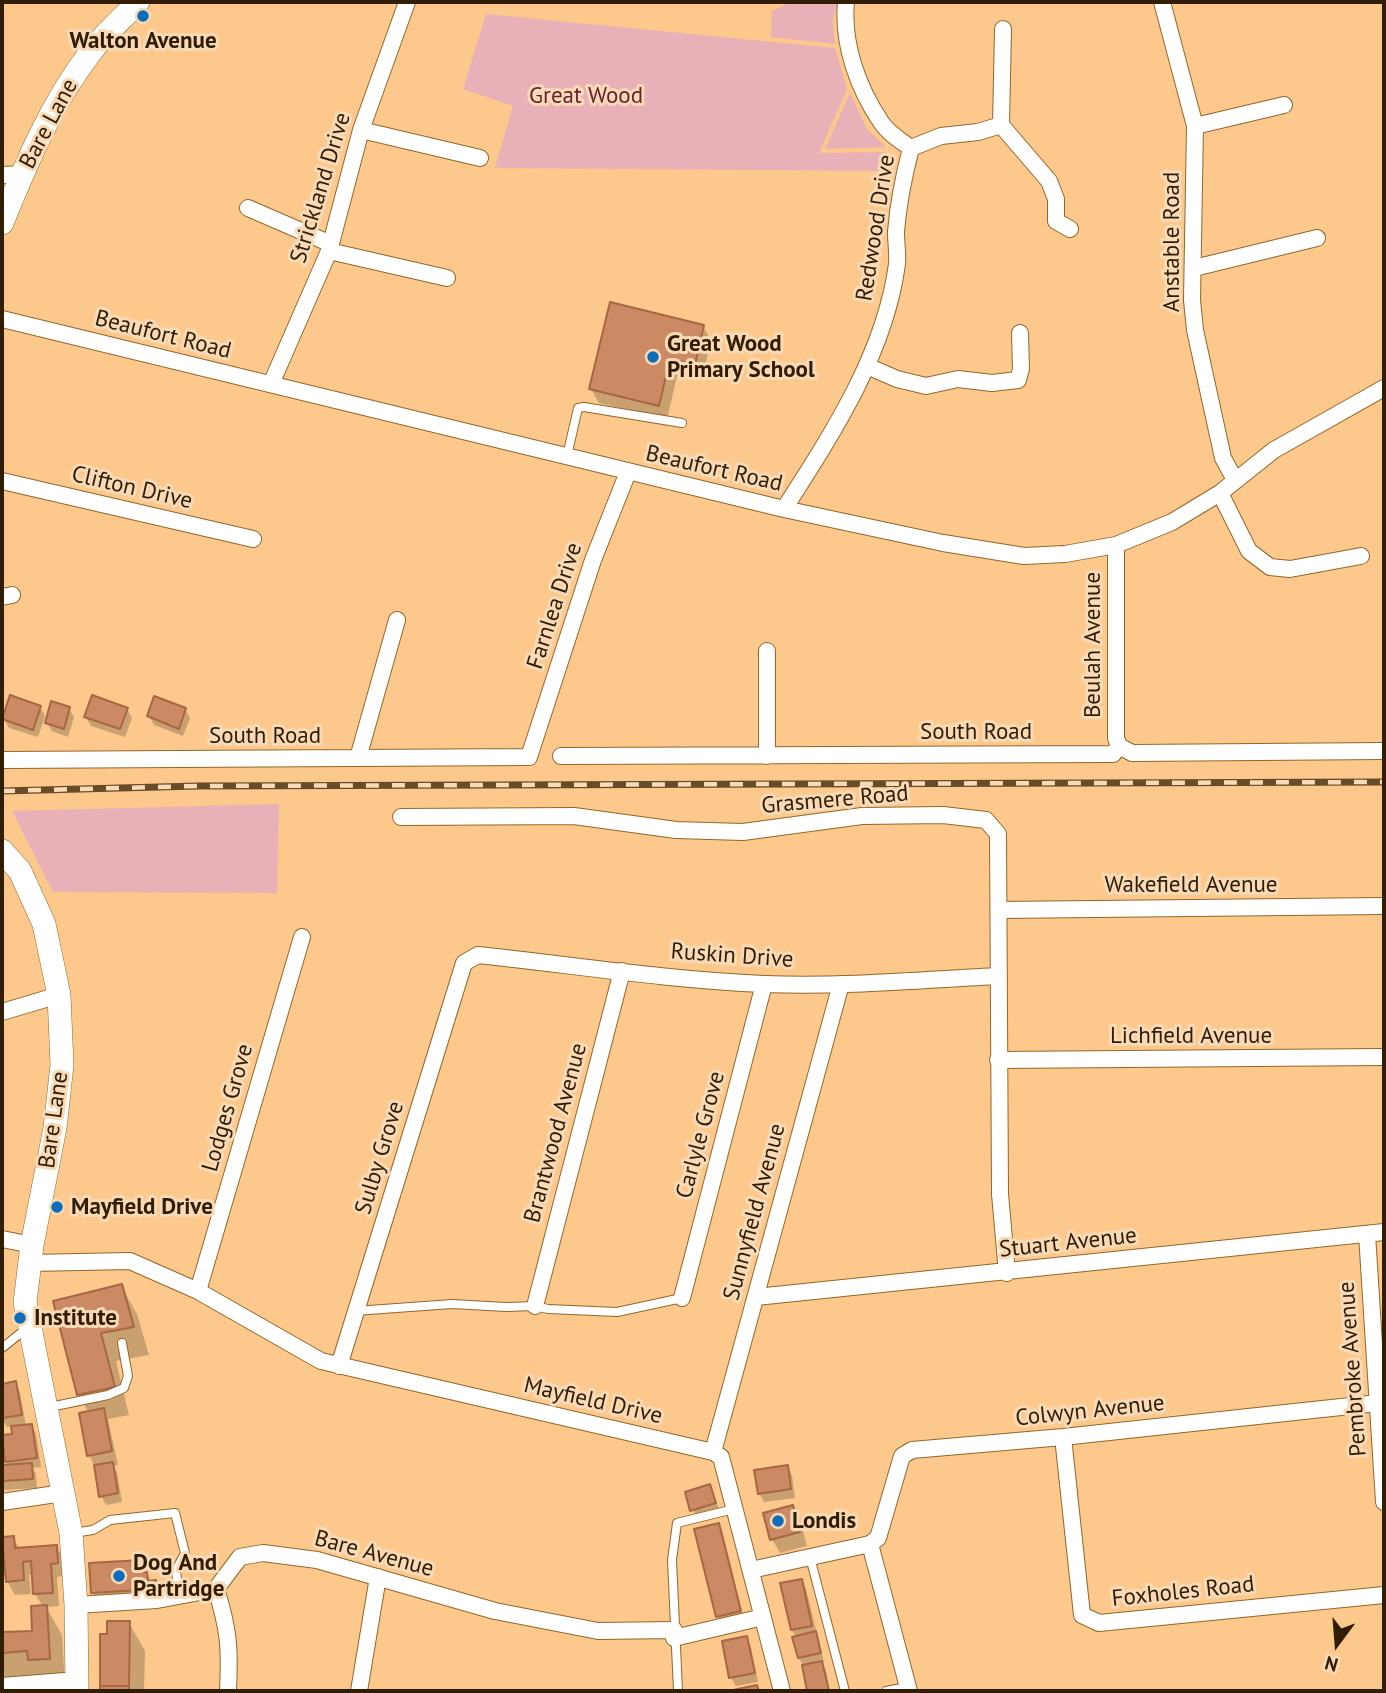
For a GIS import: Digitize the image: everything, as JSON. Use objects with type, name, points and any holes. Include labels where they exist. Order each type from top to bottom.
[{"type":"main road","name":"Bare Lane","points":[[2,223],[12,174],[92,50],[138,2]]},
{"type":"main road","name":"Bare Lane","points":[[2,851],[20,871],[44,924],[59,996],[62,1065],[58,1103],[25,1302],[71,1533],[76,1605],[77,1686]]},
{"type":"street","name":"Strickland Drive","points":[[271,384],[330,248],[361,130],[407,2]]},
{"type":"street","points":[[846,2],[844,24],[855,73],[882,124],[911,148]]},
{"type":"street","name":"Anstable Road","points":[[1162,2],[1195,126],[1192,300],[1195,330],[1223,458],[1235,480]]},
{"type":"street","points":[[1003,29],[1001,125],[1049,181],[1056,199],[1056,226]]},
{"type":"street","points":[[1195,126],[1284,105]]},
{"type":"street","name":"Redwood Drive","points":[[785,509],[821,451],[867,366],[886,313],[897,262],[897,232],[911,148],[941,136],[978,132],[1001,125]]},
{"type":"street","points":[[361,130],[480,158]]},
{"type":"street","points":[[248,208],[330,248],[447,278]]},
{"type":"street","points":[[1194,268],[1317,238]]},
{"type":"street","name":"Beaufort Road","points":[[2,319],[785,509],[943,543],[1024,556],[1065,554],[1115,545],[1172,522],[1220,493],[1274,450],[1384,388]]},
{"type":"street","points":[[867,366],[897,379],[926,386],[958,379],[992,383],[1018,380],[1021,369],[1020,333]]},
{"type":"street","name":"Farnlea Drive","points":[[529,757],[593,560],[628,472]]},
{"type":"street","name":"Clifton Drive","points":[[2,481],[253,539]]},
{"type":"street","points":[[1220,493],[1249,551],[1270,567],[1290,569],[1361,556]]},
{"type":"street","name":"Beulah Avenue","points":[[1115,545],[1116,738],[1119,746]]},
{"type":"street","points":[[358,758],[397,620]]},
{"type":"street","points":[[767,651],[767,756]]},
{"type":"street","name":"South Road","points":[[561,756],[1113,754],[1119,746],[1132,754],[1384,751]]},
{"type":"street","name":"South Road","points":[[2,760],[529,757]]},
{"type":"street","name":"Grasmere Road","points":[[401,817],[574,816],[676,830],[743,832],[862,816],[943,815],[986,820],[998,834],[999,1194],[1007,1273]]},
{"type":"street","name":"Wakefield Avenue","points":[[999,910],[1384,906]]},
{"type":"street","name":"Lodges Grove","points":[[198,1291],[302,937]]},
{"type":"street","name":"Ruskin Drive","points":[[464,963],[478,955],[764,984],[841,984],[999,976]]},
{"type":"street","name":"Sulby Grove","points":[[339,1366],[464,963]]},
{"type":"street","name":"Brantwood Avenue","points":[[535,1306],[622,971]]},
{"type":"street","name":"Carlyle Grove","points":[[682,1298],[764,984]]},
{"type":"street","name":"Sunnyfield Avenue","points":[[712,1452],[841,984]]},
{"type":"street","points":[[2,1012],[59,996]]},
{"type":"street","name":"Lichfield Avenue","points":[[998,1060],[1384,1057]]},
{"type":"street","name":"Stuart Avenue","points":[[756,1297],[1384,1232]]},
{"type":"street","name":"Pembroke Avenue","points":[[1367,1234],[1384,1502]]},
{"type":"street","name":"Mayfield Drive","points":[[2,1240],[31,1254],[130,1261],[198,1291],[321,1361],[712,1452]]},
{"type":"street","name":"Colwyn Avenue","points":[[870,1544],[878,1538],[902,1457],[912,1450],[1378,1404]]},
{"type":"street","name":"Foxholes Road","points":[[1063,1437],[1082,1615],[1099,1623],[1384,1595]]},
{"type":"street","points":[[712,1452],[721,1457],[782,1691]]},
{"type":"street","points":[[2,1502],[63,1493]]},
{"type":"street","points":[[751,1570],[870,1544],[908,1689]]},
{"type":"street","name":"Bare Avenue","points":[[216,1589],[240,1557],[263,1553],[317,1560],[495,1611],[598,1631],[674,1634],[763,1617]]},
{"type":"street","points":[[359,1691],[378,1577]]},
{"type":"street","points":[[76,1605],[179,1597],[216,1589],[227,1625],[230,1651],[228,1691]]},
{"type":"street","points":[[2,1686],[77,1686]]},
{"type":"lane","points":[[567,456],[578,408],[682,423]]},
{"type":"lane","points":[[355,1311],[452,1304],[617,1312],[682,1298]]},
{"type":"lane","points":[[2,1348],[29,1326]]},
{"type":"lane","points":[[47,1407],[108,1395],[124,1388],[128,1376],[122,1343]]},
{"type":"lane","points":[[678,1691],[672,1560],[677,1523],[734,1509]]},
{"type":"lane","points":[[71,1533],[93,1531],[110,1520],[174,1513],[185,1553],[176,1570],[179,1597]]},
{"type":"lane","points":[[810,1557],[845,1691]]},
{"type":"lane","points":[[886,1691],[908,1689]]},
{"type":"green space","points":[[791,2],[837,2],[833,22],[835,44],[771,37],[772,11]]},
{"type":"green space","name":"Great Wood","points":[[486,14],[835,48],[847,89],[819,153],[887,152],[888,171],[495,168],[513,106],[463,89]]},
{"type":"green space","points":[[850,93],[867,129],[886,147],[825,149]]},
{"type":"green space","points":[[279,804],[277,893],[53,892],[12,811]]},
{"type":"building","points":[[610,302],[704,325],[695,365],[670,359],[659,406],[589,389]]},
{"type":"building","points":[[10,695],[41,706],[33,730],[2,719]]},
{"type":"building","points":[[92,695],[128,708],[120,729],[84,717]]},
{"type":"building","points":[[154,696],[186,708],[179,729],[147,716]]},
{"type":"building","points":[[51,701],[70,707],[64,729],[45,723]]},
{"type":"building","points":[[122,1284],[134,1327],[101,1333],[115,1387],[77,1395],[53,1301]]},
{"type":"building","points":[[16,1381],[22,1415],[2,1418],[2,1384]]},
{"type":"building","points":[[104,1408],[112,1451],[87,1456],[79,1413]]},
{"type":"building","points":[[32,1424],[37,1458],[5,1462],[2,1435],[12,1434],[11,1426]]},
{"type":"building","points":[[113,1462],[118,1493],[99,1497],[94,1465]]},
{"type":"building","points":[[32,1463],[33,1479],[2,1481],[2,1465]]},
{"type":"building","points":[[788,1465],[791,1489],[758,1494],[754,1470]]},
{"type":"building","points":[[710,1484],[716,1503],[690,1511],[685,1492]]},
{"type":"building","points":[[793,1505],[800,1532],[770,1540],[763,1513]]},
{"type":"building","points":[[719,1523],[741,1611],[716,1617],[694,1529]]},
{"type":"building","points":[[14,1536],[15,1548],[57,1545],[58,1563],[51,1564],[53,1593],[33,1594],[31,1561],[23,1562],[24,1580],[6,1582],[2,1537]]},
{"type":"building","name":"Dog And Partridge","points":[[142,1560],[143,1572],[147,1572],[148,1581],[156,1580],[157,1589],[91,1593],[89,1563]]},
{"type":"building","points":[[802,1579],[812,1626],[791,1630],[780,1583]]},
{"type":"building","points":[[47,1605],[50,1659],[28,1660],[27,1651],[2,1653],[2,1632],[32,1631],[31,1606]]},
{"type":"building","points":[[107,1621],[130,1621],[129,1686],[100,1686],[100,1634],[107,1634]]},
{"type":"building","points":[[816,1631],[821,1653],[798,1658],[792,1637]]},
{"type":"building","points":[[747,1636],[755,1673],[729,1678],[722,1641]]},
{"type":"building","points":[[822,1661],[829,1691],[807,1691],[802,1665]]},
{"type":"building","points":[[757,1685],[759,1691],[733,1691],[733,1690]]},
{"type":"building","points":[[100,1686],[129,1686],[129,1691],[100,1691]]},
{"type":"railway","points":[[2,791],[198,786],[1384,782]]},
{"type":"place","name":"Walton Avenue","points":[[143,16]]},
{"type":"place","name":"Great Wood Primary School","points":[[653,357]]},
{"type":"place","name":"Mayfield Drive","points":[[57,1207]]},
{"type":"place","name":"Institute","points":[[20,1318]]},
{"type":"place","name":"Londis","points":[[778,1521]]},
{"type":"place","name":"Dog And Partridge","points":[[119,1576]]}]
